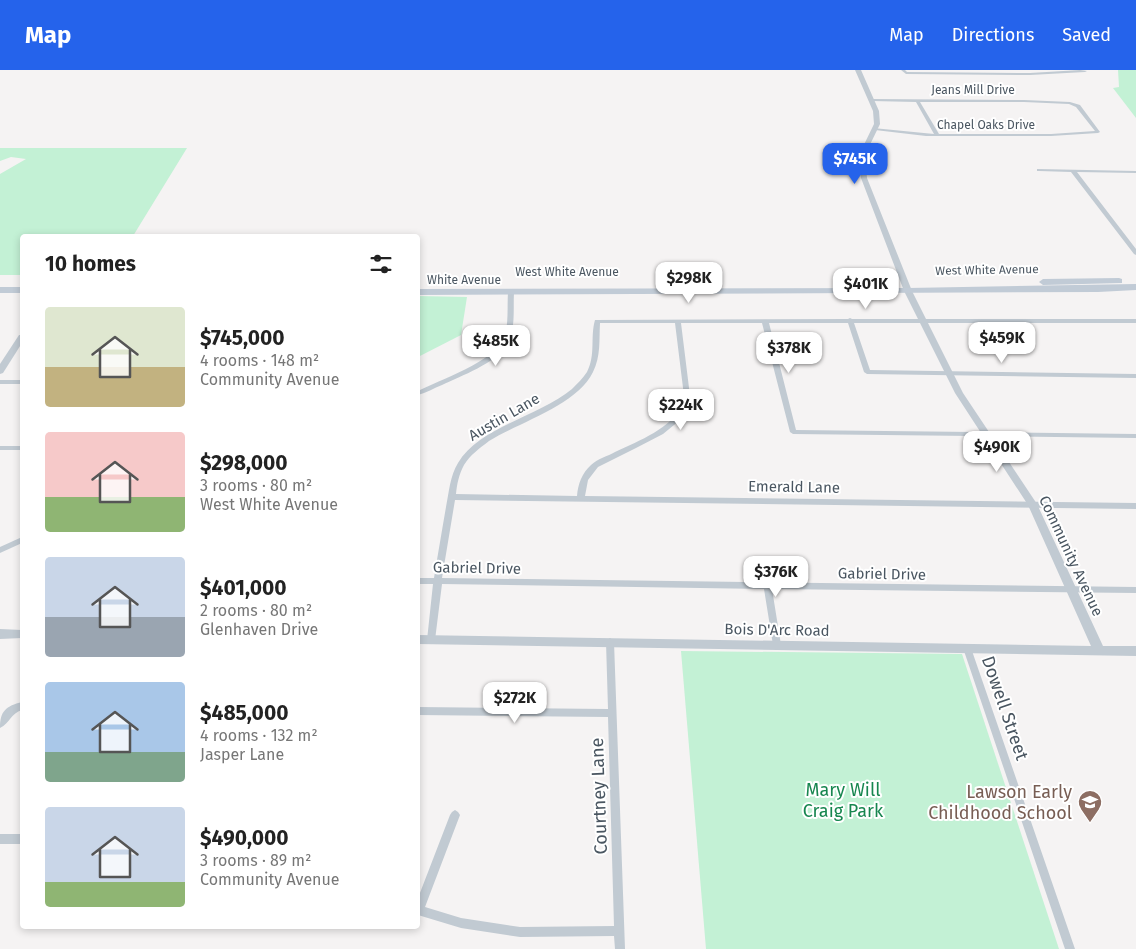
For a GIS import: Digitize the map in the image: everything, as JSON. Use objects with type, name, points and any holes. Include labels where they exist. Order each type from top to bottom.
[{"type":"main road","name":"West White Avenue","points":[[907,287],[1136,280]]},
{"type":"main road","points":[[0,284],[20,284]]},
{"type":"main road","name":"West White Avenue","points":[[420,284],[512,288],[907,287],[1098,289],[1136,287]]},
{"type":"main road","name":"White Avenue","points":[[420,292],[512,288]]},
{"type":"main road","points":[[0,290],[20,290]]},
{"type":"street","name":"Community Avenue","points":[[858,70],[872,100],[878,124],[862,156],[862,171],[907,287],[959,393],[1032,504],[1098,650]]},
{"type":"street","points":[[904,72],[1085,70]]},
{"type":"street","name":"Jeans Mill Drive","points":[[872,100],[1024,101],[1075,104],[1098,132]]},
{"type":"street","points":[[917,100],[937,135]]},
{"type":"street","name":"Chapel Oaks Drive","points":[[874,130],[937,135],[1051,136],[1098,132]]},
{"type":"street","points":[[1039,170],[1136,172]]},
{"type":"street","points":[[1073,171],[1136,253]]},
{"type":"street","points":[[420,392],[494,356],[505,345],[512,288]]},
{"type":"street","points":[[850,320],[867,372],[1136,376]]},
{"type":"street","points":[[581,499],[581,486],[588,472],[595,465],[665,429],[683,416],[688,404],[678,322],[850,320],[1136,321]]},
{"type":"street","name":"Austin Lane","points":[[431,640],[437,582],[452,497],[457,473],[464,459],[477,446],[523,418],[563,400],[578,387],[594,361],[596,321],[678,322]]},
{"type":"street","points":[[765,321],[793,432],[1136,436]]},
{"type":"street","points":[[0,371],[20,340]]},
{"type":"street","points":[[0,382],[20,382]]},
{"type":"street","points":[[0,448],[20,448]]},
{"type":"street","name":"Emerald Lane","points":[[452,497],[1136,506]]},
{"type":"street","points":[[0,550],[20,541]]},
{"type":"street","name":"Gabriel Drive","points":[[420,581],[1136,590]]},
{"type":"street","points":[[768,586],[777,645]]},
{"type":"street","points":[[0,634],[20,634]]},
{"type":"street","name":"Bois D'Arc Road","points":[[420,640],[1136,651]]},
{"type":"street","name":"Courtney Lane","points":[[610,642],[620,949]]},
{"type":"street","name":"Dowell Street","points":[[967,648],[1070,949]]},
{"type":"street","points":[[0,724],[13,708],[20,706]]},
{"type":"street","points":[[420,711],[613,714]]},
{"type":"street","points":[[420,905],[455,815]]},
{"type":"street","points":[[0,839],[20,839]]},
{"type":"street","points":[[420,911],[461,923],[520,932],[619,931]]},
{"type":"green space","points":[[1118,70],[1136,70],[1136,118],[1113,88],[1119,87]]},
{"type":"green space","points":[[0,148],[187,148],[134,234],[20,234],[20,275],[0,275],[0,174],[26,159],[11,157],[0,161]]},
{"type":"green space","points":[[420,296],[467,297],[461,335],[420,356]]},
{"type":"green space","name":"Mary Will Craig Park","points":[[681,651],[962,654],[1059,949],[706,949]]},
{"type":"place","name":"Lawson Early Childhood School","points":[[1090,823]]}]
